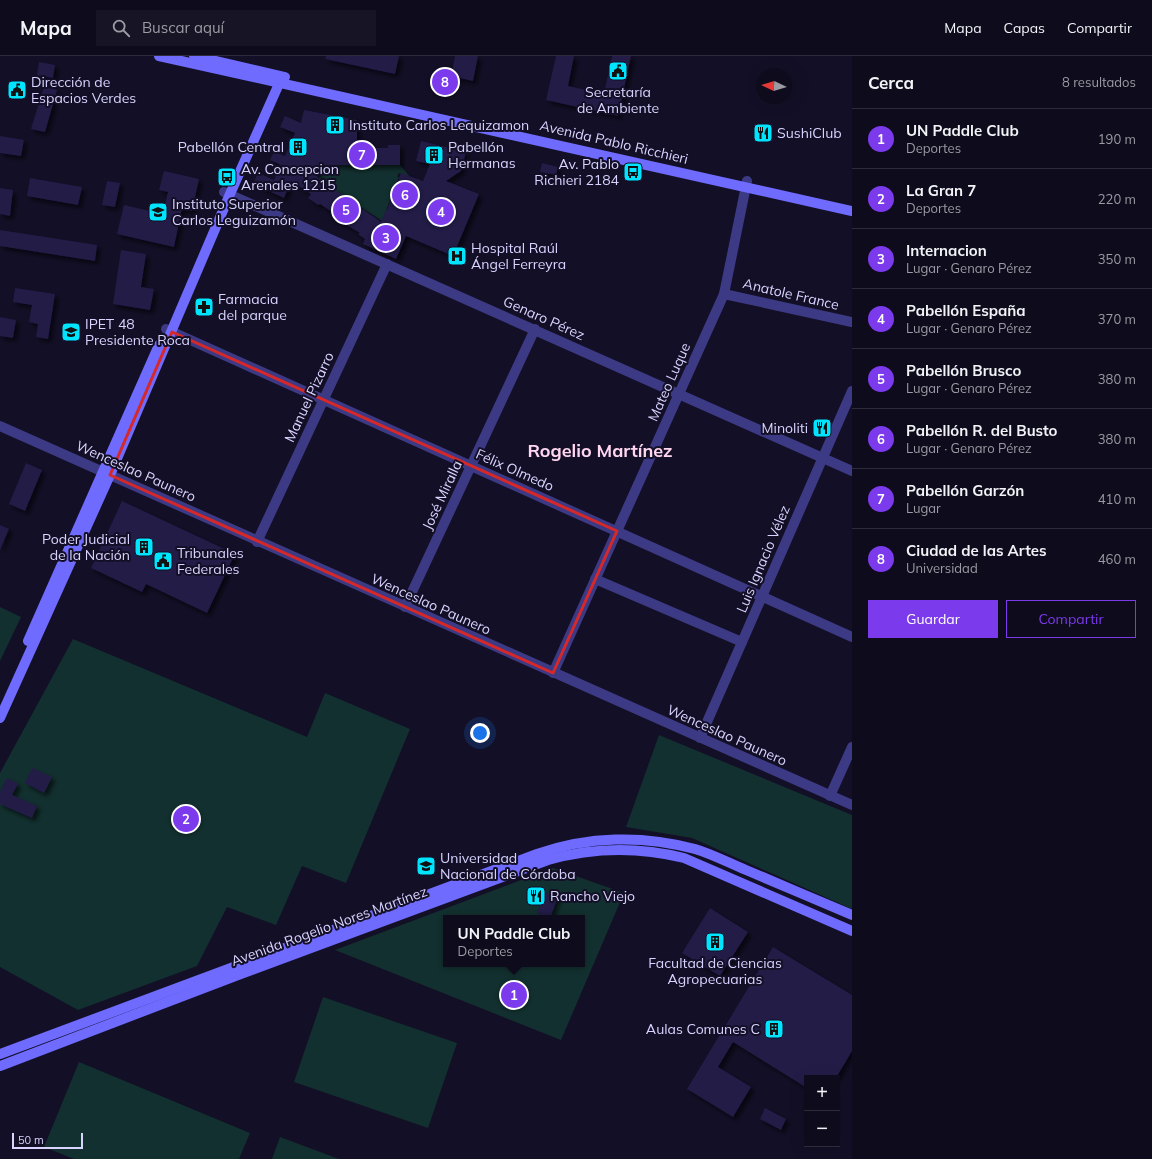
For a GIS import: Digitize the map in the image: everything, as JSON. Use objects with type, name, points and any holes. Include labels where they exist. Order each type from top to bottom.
[{"type":"main road","name":"Avenida Pablo Ricchieri","points":[[159,56],[278,79],[746,184],[852,205]]},
{"type":"main road","name":"Avenida Pablo Ricchieri","points":[[194,56],[278,79]]},
{"type":"main road","points":[[0,718],[169,331],[227,193],[278,79]]},
{"type":"main road","name":"Avenida Pablo Ricchieri","points":[[746,184],[852,211]]},
{"type":"main road","points":[[0,703],[106,473]]},
{"type":"main road","name":"Avenida Rogelio Nores Martínez","points":[[0,1054],[500,867],[551,849],[576,843],[606,839],[640,840],[674,844],[697,849],[852,915]]},
{"type":"main road","name":"Avenida Rogelio Nores Martínez","points":[[0,1066],[238,975],[548,860],[582,852],[616,849],[657,852],[684,858],[852,931]]},
{"type":"street","name":"Mateo Luque","points":[[553,673],[724,294],[746,184]]},
{"type":"street","name":"Genaro Pérez","points":[[227,193],[852,471]]},
{"type":"street","name":"Manuel Pizarro","points":[[258,542],[387,264]]},
{"type":"street","name":"Anatole France","points":[[724,294],[852,322]]},
{"type":"street","name":"José Miralla","points":[[405,607],[534,329]]},
{"type":"street","name":"Félix Olmedo","points":[[169,331],[324,399],[852,637]]},
{"type":"street","name":"Luis Ignacio Vélez","points":[[700,738],[852,391]]},
{"type":"street","name":"Wenceslao Paunero","points":[[0,426],[852,806]]},
{"type":"street","points":[[595,579],[742,642]]},
{"type":"street","points":[[830,796],[852,747]]},
{"type":"highlighted area","points":[[172,332],[617,531],[553,673],[110,475]]},
{"type":"green space","points":[[400,165],[410,177],[399,173],[397,177],[399,177],[382,221],[316,178],[320,166]]},
{"type":"green space","points":[[0,607],[21,617],[0,661]]},
{"type":"green space","points":[[73,639],[307,737],[325,693],[410,729],[346,883],[302,866],[276,925],[227,907],[197,966],[78,1010],[0,967],[0,773]]},
{"type":"green space","points":[[659,735],[852,815],[852,909],[692,838],[626,827]]},
{"type":"green space","points":[[553,868],[624,893],[561,1040],[335,950]]},
{"type":"green space","points":[[323,997],[457,1043],[428,1128],[294,1082]]},
{"type":"green space","points":[[79,1062],[250,1133],[239,1159],[74,1159],[44,1147]]},
{"type":"green space","points":[[280,1137],[339,1159],[272,1159]]},
{"type":"building","points":[[326,56],[399,56],[395,74],[325,59]]},
{"type":"building","points":[[455,56],[478,56],[473,81],[451,76]]},
{"type":"building","name":"Secretaría de Ambiente","points":[[556,56],[574,56],[568,86],[604,94],[612,56],[631,56],[618,116],[546,100]]},
{"type":"building","points":[[39,62],[55,65],[53,78],[37,75]]},
{"type":"building","points":[[44,87],[57,90],[45,132],[31,129]]},
{"type":"building","points":[[304,110],[357,120],[357,144],[371,144],[371,148],[388,148],[388,145],[400,145],[400,165],[321,165],[317,177],[381,222],[401,173],[423,181],[430,164],[416,161],[421,141],[466,152],[461,171],[446,181],[479,194],[453,256],[406,236],[396,259],[363,244],[365,239],[358,234],[360,233],[333,217],[335,214],[308,198],[311,194],[291,181],[284,198],[253,184],[258,173],[274,180],[281,165],[270,160],[274,152],[285,156],[295,133],[280,127],[285,116],[301,123]]},
{"type":"building","points":[[0,136],[24,140],[21,156],[0,153]]},
{"type":"building","points":[[542,163],[558,167],[556,175],[540,172]]},
{"type":"building","points":[[164,171],[199,179],[192,211],[182,208],[174,247],[117,234],[124,205],[163,214],[168,192],[159,190]]},
{"type":"building","points":[[30,178],[82,187],[78,205],[27,196]]},
{"type":"building","points":[[107,181],[120,183],[115,207],[102,205]]},
{"type":"building","points":[[0,188],[13,190],[10,216],[0,214]]},
{"type":"building","points":[[0,230],[97,245],[95,261],[0,246]]},
{"type":"building","points":[[121,250],[146,254],[141,287],[154,289],[150,310],[113,304]]},
{"type":"building","points":[[15,288],[55,294],[48,339],[36,337],[38,324],[29,322],[32,305],[13,302]]},
{"type":"building","points":[[0,317],[16,320],[13,338],[0,336]]},
{"type":"building","points":[[26,463],[42,470],[25,511],[9,504]]},
{"type":"building","name":"Tribunales Federales","points":[[122,501],[235,554],[207,613],[146,584],[142,592],[91,568]]},
{"type":"building","points":[[0,525],[9,529],[0,550]]},
{"type":"building","points":[[32,768],[52,777],[44,793],[25,783]]},
{"type":"building","points":[[7,778],[18,784],[12,795],[37,806],[32,818],[0,804],[0,792]]},
{"type":"building","points":[[545,892],[558,897],[551,915],[542,915],[537,913]]},
{"type":"building","name":"Facultad de Ciencias Agropecuarias","points":[[710,908],[748,932],[720,976],[682,953]]},
{"type":"building","name":"Aulas Comunes C","points":[[773,947],[852,995],[852,1051],[838,1075],[804,1075],[804,1086],[733,1042],[718,1067],[751,1087],[733,1117],[687,1089]]},
{"type":"building","points":[[765,1108],[786,1119],[781,1130],[760,1119]]},
{"type":"place","name":"Secretaría de Ambiente","points":[[618,71]]},
{"type":"place","name":"Ciudad de las Artes","points":[[445,82]]},
{"type":"place","name":"Dirección de Espacios Verdes","points":[[17,90]]},
{"type":"place","name":"Instituto Carlos Lequizamon","points":[[335,125]]},
{"type":"place","name":"SushiClub","points":[[763,133]]},
{"type":"place","name":"Pabellón Central","points":[[298,147]]},
{"type":"place","name":"Pabellón Garzón","points":[[362,155]]},
{"type":"place","name":"Pabellón Hermanas","points":[[434,155]]},
{"type":"place","name":"Av. Pablo Richieri 2184","points":[[633,172]]},
{"type":"place","name":"Av. Concepcion Arenales 1215","points":[[227,177]]},
{"type":"place","name":"Pabellón R. del Busto","points":[[405,195]]},
{"type":"place","name":"Pabellón Brusco","points":[[346,210]]},
{"type":"place","name":"Instituto Superior Carlos Leguizamón","points":[[158,212]]},
{"type":"place","name":"Pabellón España","points":[[441,212]]},
{"type":"place","name":"Internacion","points":[[386,238]]},
{"type":"place","name":"Hospital Raúl Ángel Ferreyra","points":[[457,256]]},
{"type":"place","name":"Farmacia del parque","points":[[204,307]]},
{"type":"place","name":"IPET 48 Presidente Roca","points":[[71,332]]},
{"type":"place","name":"Minoliti","points":[[822,428]]},
{"type":"place","name":"Poder Judicial de la Nación","points":[[144,547]]},
{"type":"place","name":"Tribunales Federales","points":[[163,561]]},
{"type":"place","name":"La Gran 7","points":[[186,819]]},
{"type":"place","name":"Universidad Nacional de Córdoba","points":[[426,866]]},
{"type":"place","name":"Rancho Viejo","points":[[536,896]]},
{"type":"place","name":"Facultad de Ciencias Agropecuarias","points":[[715,942]]},
{"type":"place","name":"UN Paddle Club","points":[[514,995]]},
{"type":"place","name":"Aulas Comunes C","points":[[774,1029]]},
{"type":"district","name":"Rogelio Martínez","points":[[600,451]]}]
